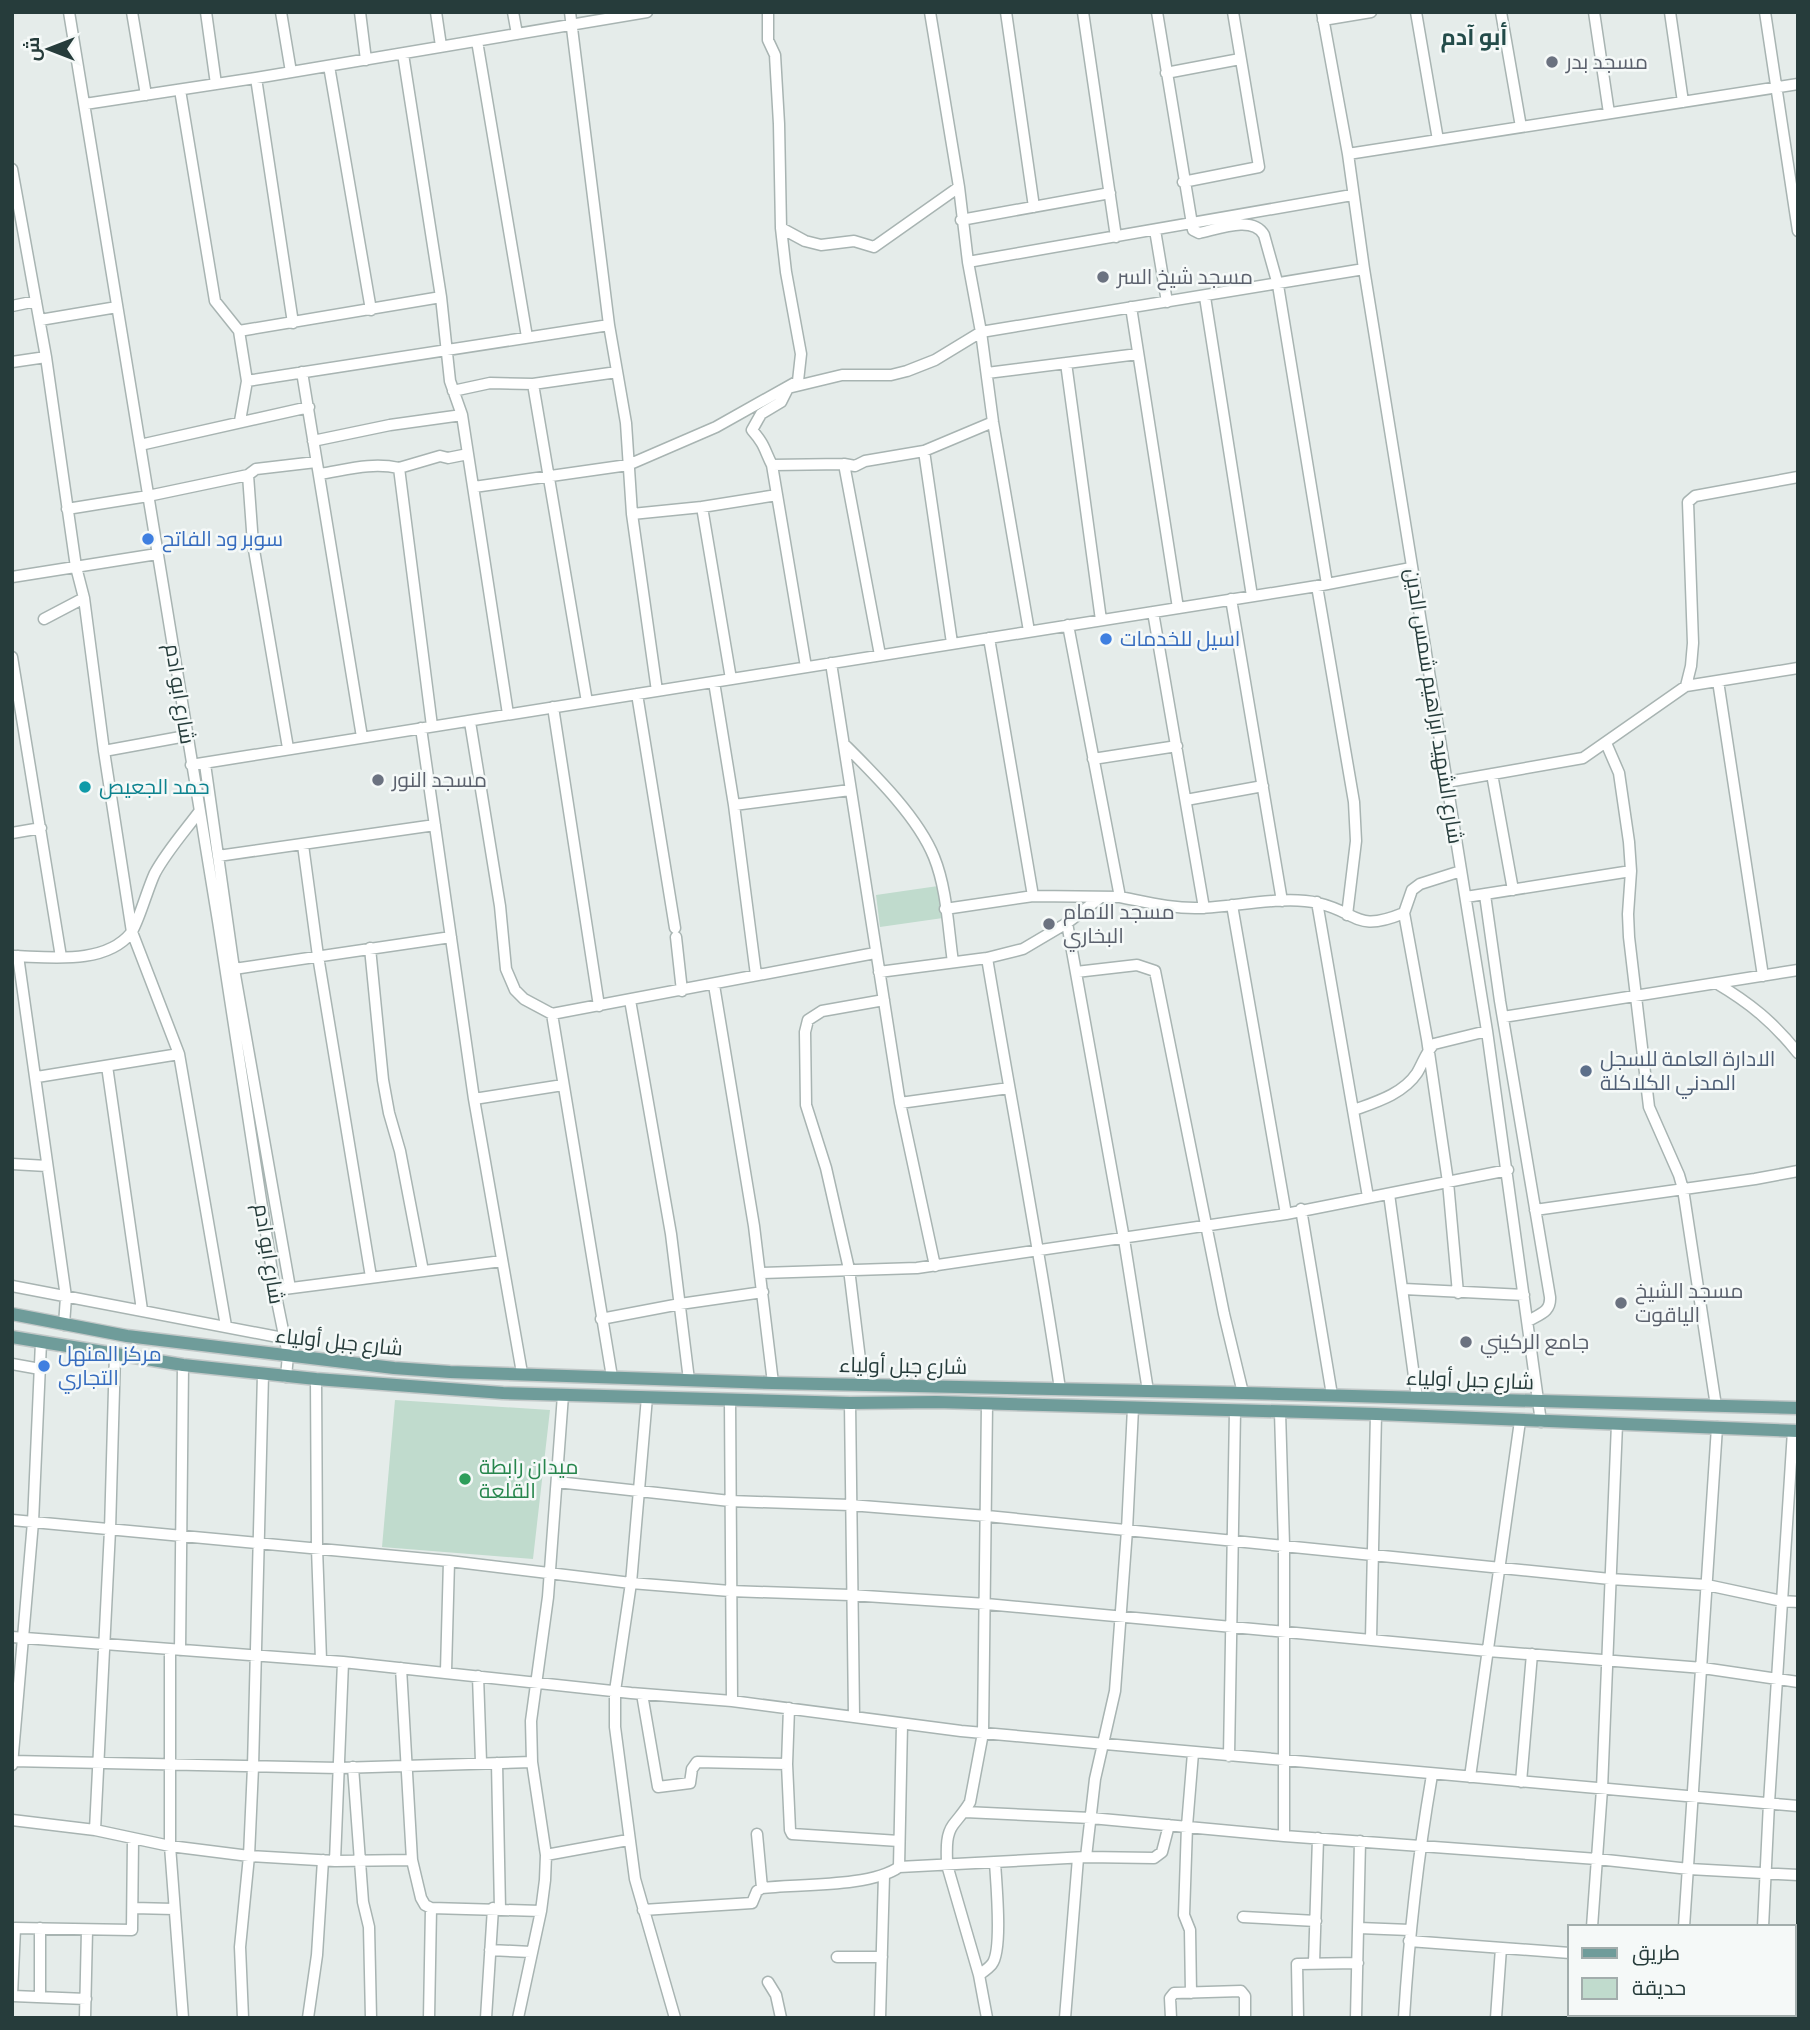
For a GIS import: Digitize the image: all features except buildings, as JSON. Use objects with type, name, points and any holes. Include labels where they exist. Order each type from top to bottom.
[{"type":"main road","name":"شارع جبل أولياء","points":[[12,1314],[127,1336],[405,1369],[773,1384],[863,1384],[1798,1408]]},
{"type":"main road","name":"شارع جبل أولياء","points":[[12,1336],[183,1365],[316,1380],[463,1391],[730,1400],[1376,1414],[1795,1431]]},
{"type":"street","name":"شارع ابو ادم","points":[[69,12],[218,921],[275,1292],[288,1355],[286,1377]]},
{"type":"street","points":[[132,12],[146,95]]},
{"type":"street","points":[[206,12],[216,84]]},
{"type":"street","points":[[281,12],[291,72]]},
{"type":"street","points":[[360,12],[366,60]]},
{"type":"street","points":[[436,12],[441,46]]},
{"type":"street","points":[[513,12],[517,34]]},
{"type":"street","points":[[570,12],[609,325],[626,423],[632,514],[657,691]]},
{"type":"street","points":[[85,104],[647,12]]},
{"type":"street","points":[[474,487],[628,465],[716,428],[798,381],[802,363],[781,228],[775,55],[768,40],[768,12]]},
{"type":"street","points":[[930,12],[993,422],[1029,631]]},
{"type":"street","points":[[1006,12],[1034,207]]},
{"type":"street","points":[[1083,12],[1116,237]]},
{"type":"street","points":[[1157,12],[1190,224],[1196,233],[1243,225],[1261,229],[1278,285],[1354,802],[1356,841],[1347,915]]},
{"type":"street","points":[[1183,182],[1259,167],[1233,12]]},
{"type":"street","points":[[1323,16],[1371,12]]},
{"type":"street","points":[[1416,12],[1438,140]]},
{"type":"street","points":[[1501,12],[1521,127]]},
{"type":"street","points":[[1594,12],[1609,113]]},
{"type":"street","points":[[1670,12],[1683,102]]},
{"type":"street","points":[[1765,12],[1774,87],[1798,231]]},
{"type":"street","name":"شارع الشهيد ابراهيم شمس الدين","points":[[1323,16],[1348,154],[1352,195],[1411,568],[1487,1031],[1541,1422]]},
{"type":"street","points":[[477,41],[527,337]]},
{"type":"street","points":[[403,54],[441,297],[445,350],[453,391],[462,415],[508,714]]},
{"type":"street","points":[[1166,73],[1240,59]]},
{"type":"street","points":[[329,66],[371,310]]},
{"type":"street","points":[[256,78],[293,323]]},
{"type":"street","points":[[1348,154],[1798,84]]},
{"type":"street","points":[[180,90],[215,301],[239,331],[247,381],[240,421]]},
{"type":"street","points":[[12,169],[46,357],[76,567],[84,598],[132,932],[179,1054],[226,1326]]},
{"type":"street","points":[[781,228],[804,241],[821,245],[854,241],[874,247],[959,187]]},
{"type":"street","points":[[961,220],[1110,193]]},
{"type":"street","points":[[968,262],[1352,195]]},
{"type":"street","points":[[1155,230],[1167,302]]},
{"type":"street","points":[[12,240],[25,238]]},
{"type":"street","points":[[806,667],[772,465],[766,446],[752,430],[761,414],[781,402],[788,388],[842,375],[906,371],[935,360],[981,332],[1364,269]]},
{"type":"street","points":[[239,331],[441,297]]},
{"type":"street","points":[[1205,297],[1252,596]]},
{"type":"street","points":[[12,306],[36,301]]},
{"type":"street","points":[[40,320],[117,307]]},
{"type":"street","points":[[1131,307],[1178,608]]},
{"type":"street","points":[[247,381],[609,325]]},
{"type":"street","points":[[987,373],[1138,355]]},
{"type":"street","points":[[12,362],[46,357]]},
{"type":"street","points":[[1066,363],[1101,620]]},
{"type":"street","points":[[302,372],[362,737]]},
{"type":"street","points":[[453,391],[490,383],[533,384],[617,372]]},
{"type":"street","points":[[533,384],[587,702]]},
{"type":"street","points":[[140,444],[309,407]]},
{"type":"street","points":[[313,441],[390,425],[462,415]]},
{"type":"street","points":[[772,465],[855,466],[865,461],[924,451],[993,422]]},
{"type":"street","points":[[924,451],[951,643]]},
{"type":"street","points":[[319,474],[368,465],[399,468],[440,456],[448,458],[468,454]]},
{"type":"street","points":[[67,509],[148,496],[248,475],[256,469],[316,462]]},
{"type":"street","points":[[844,464],[880,655]]},
{"type":"street","points":[[399,468],[435,825],[474,1099],[522,1373]]},
{"type":"street","points":[[248,475],[253,544],[288,748]]},
{"type":"street","points":[[1686,686],[1693,643],[1688,502],[1695,496],[1798,477]]},
{"type":"street","points":[[632,514],[702,507],[777,495]]},
{"type":"street","points":[[702,507],[731,679]]},
{"type":"street","points":[[12,577],[157,554]]},
{"type":"street","points":[[191,765],[1178,608],[1411,568]]},
{"type":"street","points":[[44,619],[84,598]]},
{"type":"street","points":[[1231,599],[1282,901]]},
{"type":"street","points":[[1153,612],[1204,908]]},
{"type":"street","points":[[1068,625],[1120,897]]},
{"type":"street","points":[[989,638],[1033,896]]},
{"type":"street","points":[[12,657],[61,957]]},
{"type":"street","points":[[831,663],[900,1103],[935,1265]]},
{"type":"street","points":[[1447,782],[1583,758],[1686,686],[1798,668]]},
{"type":"street","points":[[714,681],[734,805],[756,975]]},
{"type":"street","points":[[1718,681],[1763,976]]},
{"type":"street","points":[[637,694],[676,933],[682,991]]},
{"type":"street","points":[[553,707],[599,1006]]},
{"type":"street","points":[[470,722],[500,906],[506,969],[515,990],[524,999],[552,1014],[876,953]]},
{"type":"street","points":[[104,751],[186,736]]},
{"type":"street","points":[[1606,743],[1619,773],[1631,871],[1628,914],[1649,1107],[1683,1189],[1716,1406]]},
{"type":"street","points":[[844,744],[877,778],[925,839],[940,874],[953,962]]},
{"type":"street","points":[[1093,759],[1177,746]]},
{"type":"street","points":[[205,764],[234,969],[290,1288]]},
{"type":"street","points":[[1492,774],[1514,890]]},
{"type":"street","points":[[1186,800],[1263,786]]},
{"type":"street","points":[[734,805],[850,790]]},
{"type":"street","points":[[64,1325],[66,1297],[37,1077],[15,956],[61,957],[94,953],[112,947],[132,932],[155,873],[199,812]]},
{"type":"street","points":[[218,856],[435,825]]},
{"type":"street","points":[[12,833],[41,828]]},
{"type":"street","points":[[303,845],[318,956],[371,1277]]},
{"type":"street","points":[[1458,1293],[1448,1182],[1429,1049],[1405,913],[1412,890],[1420,884],[1461,871]]},
{"type":"street","points":[[1466,897],[1631,871]]},
{"type":"street","points":[[1485,895],[1550,1306],[1548,1310],[1528,1321]]},
{"type":"street","points":[[945,909],[1033,896],[1120,897],[1163,906],[1204,908],[1282,901],[1317,902],[1359,921],[1372,922],[1405,913]]},
{"type":"street","points":[[879,972],[988,958],[1023,949],[1067,923],[1101,897]]},
{"type":"street","points":[[1317,902],[1368,1197]]},
{"type":"street","points":[[1232,905],[1286,1214]]},
{"type":"street","points":[[1067,923],[1124,1239],[1148,1391]]},
{"type":"street","points":[[234,969],[452,937]]},
{"type":"street","points":[[370,948],[383,1080],[423,1271]]},
{"type":"street","points":[[988,958],[1009,1088],[1040,1250],[1060,1389]]},
{"type":"street","points":[[1076,972],[1137,965],[1156,971],[1242,1393]]},
{"type":"street","points":[[1503,1017],[1798,971]]},
{"type":"street","points":[[1716,983],[1747,1001],[1768,1018],[1798,1053]]},
{"type":"street","points":[[714,985],[761,1273],[773,1384]]},
{"type":"street","points":[[630,1000],[671,1234],[689,1380]]},
{"type":"street","points":[[863,1384],[849,1269],[826,1168],[806,1105],[805,1032],[808,1020],[822,1011],[884,1000]]},
{"type":"street","points":[[552,1014],[612,1377]]},
{"type":"street","points":[[1353,1110],[1377,1102],[1407,1084],[1415,1076],[1429,1049],[1440,1041],[1487,1031]]},
{"type":"street","points":[[37,1077],[179,1054]]},
{"type":"street","points":[[1492,1066],[1512,1064]]},
{"type":"street","points":[[107,1066],[142,1310]]},
{"type":"street","points":[[474,1099],[563,1085]]},
{"type":"street","points":[[900,1103],[1009,1088]]},
{"type":"street","points":[[12,1164],[47,1166]]},
{"type":"street","points":[[761,1273],[917,1268],[1286,1214],[1507,1170]]},
{"type":"street","points":[[1535,1210],[1755,1180],[1798,1171]]},
{"type":"street","points":[[1389,1194],[1417,1398]]},
{"type":"street","points":[[1301,1209],[1332,1395]]},
{"type":"street","points":[[275,1292],[502,1261]]},
{"type":"street","points":[[12,1286],[283,1338]]},
{"type":"street","points":[[1404,1289],[1524,1295]]},
{"type":"street","points":[[601,1319],[763,1292]]},
{"type":"street","points":[[41,1342],[33,1522],[18,1638],[12,1762],[339,1768],[532,1762]]},
{"type":"street","points":[[95,1830],[110,1530],[115,1354]]},
{"type":"street","points":[[12,1364],[40,1369]]},
{"type":"street","points":[[183,1365],[182,1535],[170,1765],[170,1846],[183,2018]]},
{"type":"street","points":[[243,2018],[240,1947],[249,1856],[253,1767],[263,1374]]},
{"type":"street","points":[[316,1380],[321,1660]]},
{"type":"street","points":[[518,2018],[541,1911],[546,1855],[532,1762],[531,1721],[550,1572],[563,1395]]},
{"type":"street","points":[[647,1397],[631,1583],[615,1691],[615,1727],[628,1840],[643,1910],[675,2018]]},
{"type":"street","points":[[730,1400],[732,1700]]},
{"type":"street","points":[[850,1403],[850,1595],[854,1716]]},
{"type":"street","points":[[987,1404],[983,1733],[973,1793],[965,1812],[951,1827],[947,1838],[947,1865],[979,1975],[987,2018]]},
{"type":"street","points":[[1065,2018],[1082,1858],[1091,1818],[1095,1779],[1115,1691],[1133,1408]]},
{"type":"street","points":[[1229,1756],[1235,1411]]},
{"type":"street","points":[[1280,1412],[1284,1545],[1284,1836]]},
{"type":"street","points":[[1371,1640],[1376,1414]]},
{"type":"street","points":[[1470,1777],[1520,1421]]},
{"type":"street","points":[[1592,1925],[1602,1789],[1617,1424]]},
{"type":"street","points":[[1684,1925],[1717,1427]]},
{"type":"street","points":[[1763,1925],[1795,1431]]},
{"type":"street","points":[[557,1482],[730,1501],[850,1504],[987,1516],[1610,1579],[1707,1585],[1798,1602]]},
{"type":"street","points":[[12,1520],[449,1561],[631,1583],[730,1591],[986,1604],[1488,1651],[1703,1668],[1798,1682]]},
{"type":"street","points":[[446,1671],[449,1561]]},
{"type":"street","points":[[18,1638],[446,1671],[642,1694],[732,1700],[983,1733],[1798,1807]]},
{"type":"street","points":[[1521,1782],[1532,1654]]},
{"type":"street","points":[[309,2018],[339,1768],[344,1662]]},
{"type":"street","points":[[401,1668],[412,1860],[425,1905],[430,1908],[541,1911]]},
{"type":"street","points":[[478,1676],[481,1762]]},
{"type":"street","points":[[642,1694],[658,1787],[690,1783],[693,1765],[697,1762],[787,1764]]},
{"type":"street","points":[[789,1708],[787,1764],[792,1834],[899,1841]]},
{"type":"street","points":[[899,1867],[902,1724]]},
{"type":"street","points":[[1191,1993],[1190,1930],[1184,1914],[1193,1753]]},
{"type":"street","points":[[486,2018],[490,1950],[497,1909],[497,1763]]},
{"type":"street","points":[[354,1767],[363,1902],[369,1927],[371,2018]]},
{"type":"street","points":[[1404,2018],[1420,1845],[1432,1775]]},
{"type":"street","points":[[965,1812],[1091,1818],[1689,1869],[1798,1875]]},
{"type":"street","points":[[12,1820],[95,1830],[170,1846],[249,1856],[329,1861],[412,1860]]},
{"type":"street","points":[[643,1910],[747,1905],[752,1903],[757,1891],[762,1888],[858,1880],[884,1875],[899,1867],[1082,1858],[1154,1858],[1162,1852],[1169,1825]]},
{"type":"street","points":[[757,1834],[762,1888]]},
{"type":"street","points":[[1314,1963],[1318,1838]]},
{"type":"street","points":[[86,1999],[13,1996],[15,1928],[132,1931],[133,1839]]},
{"type":"street","points":[[546,1855],[628,1840]]},
{"type":"street","points":[[1356,2018],[1360,1841]]},
{"type":"street","points":[[979,1975],[992,1964],[996,1954],[998,1927],[995,1862]]},
{"type":"street","points":[[880,2018],[884,1875]]},
{"type":"street","points":[[133,1908],[174,1909]]},
{"type":"street","points":[[429,2018],[430,1908]]},
{"type":"street","points":[[1243,1917],[1316,1920]]},
{"type":"street","points":[[40,1928],[40,1997]]},
{"type":"street","points":[[1359,1928],[1501,1948],[1568,1953]]},
{"type":"street","points":[[85,2018],[87,1930]]},
{"type":"street","points":[[1496,2018],[1501,1948]]},
{"type":"street","points":[[490,1950],[531,1952]]},
{"type":"street","points":[[837,1957],[882,1957]]},
{"type":"street","points":[[1298,2018],[1296,1966],[1299,1963],[1358,1963]]},
{"type":"street","points":[[768,1982],[776,1995],[781,2018]]},
{"type":"street","points":[[1171,2018],[1172,1995],[1241,1991],[1245,1996],[1245,2018]]},
{"type":"green space","points":[[938,886],[943,918],[880,927],[876,895]]},
{"type":"green space","name":"ميدان رابطة القلعة","points":[[395,1400],[550,1410],[533,1559],[382,1547]]},
{"type":"place","name":"مسجد بدر","points":[[1552,62]]},
{"type":"place","name":"مسجد شيخ السر","points":[[1103,277]]},
{"type":"place","name":"سوبر ود الفاتح","points":[[148,539]]},
{"type":"place","name":"اسيل للخدمات","points":[[1106,639]]},
{"type":"place","name":"مسجد النور","points":[[378,780]]},
{"type":"place","name":"حمد الجعيص","points":[[85,787]]},
{"type":"place","name":"مسجد الامام البخاري","points":[[1049,924]]},
{"type":"place","name":"الادارة العامة للسجل المدني الكلاكلة","points":[[1586,1071]]},
{"type":"place","name":"مسجد الشيخ الياقوت","points":[[1621,1303]]},
{"type":"place","name":"جامع الركيني","points":[[1466,1342]]},
{"type":"place","name":"مركز المنهل التجاري","points":[[44,1366]]},
{"type":"place","name":"ميدان رابطة القلعة","points":[[465,1479]]},
{"type":"district","name":"أبو آدم","points":[[1474,37]]}]
